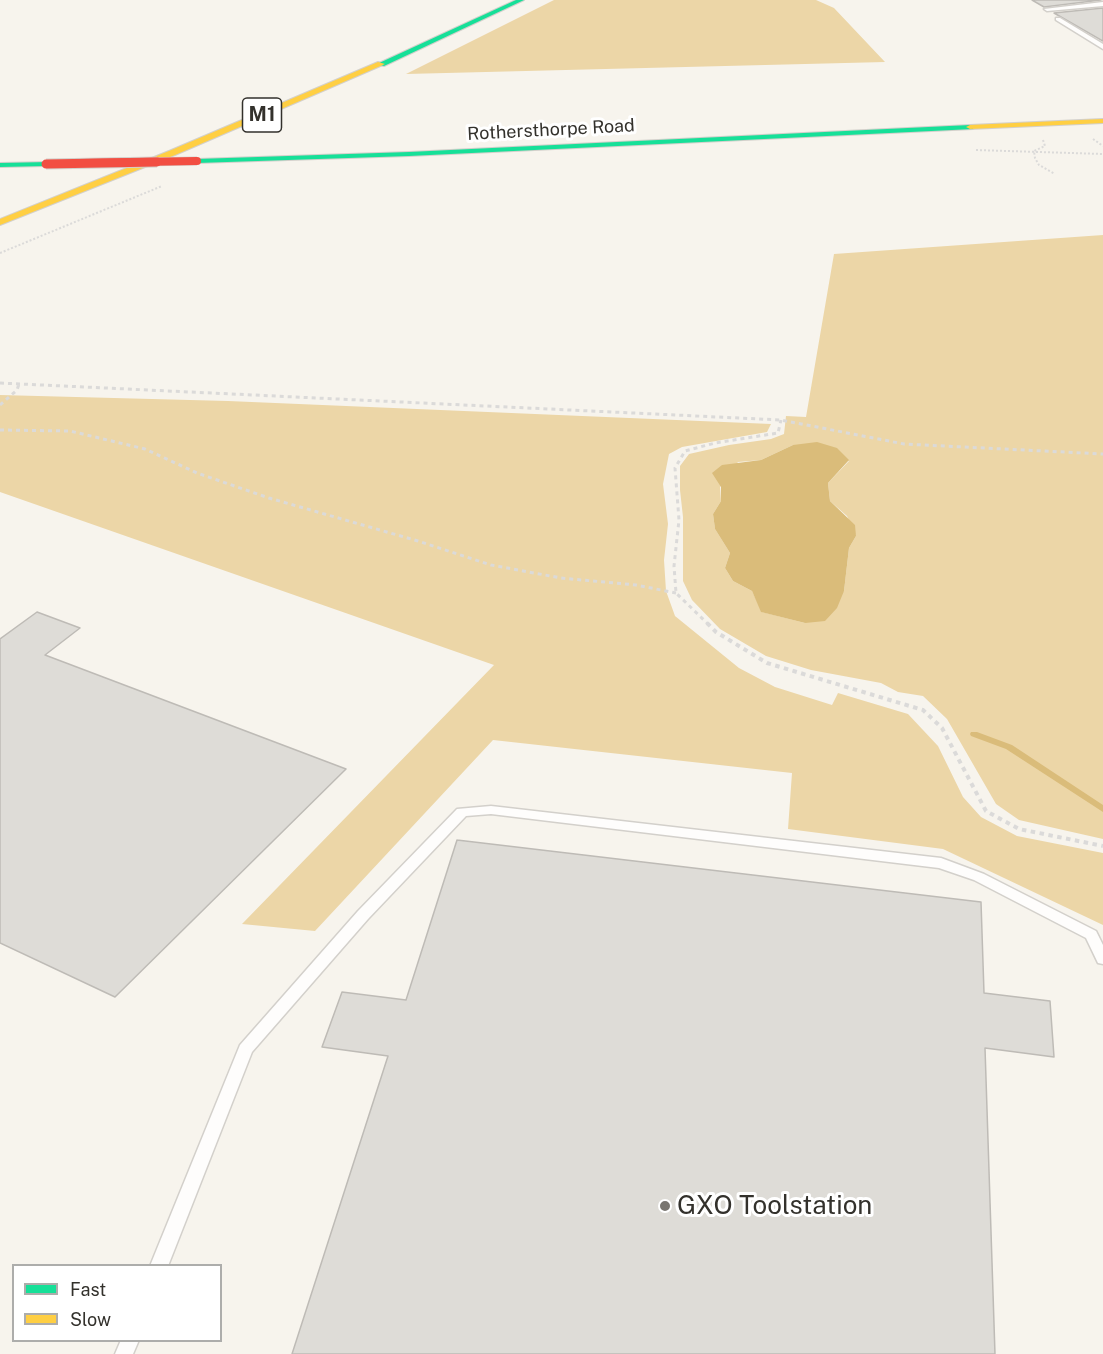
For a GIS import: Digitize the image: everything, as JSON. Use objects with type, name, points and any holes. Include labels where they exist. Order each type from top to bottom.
[{"type":"main road","name":"M1","points":[[0,222],[412,51],[521,0]]},
{"type":"main road","name":"Rothersthorpe Road","points":[[0,165],[197,161],[634,144],[1103,121]]},
{"type":"main road","points":[[66,177],[143,147]]},
{"type":"lane","points":[[1047,9],[1103,4]]},
{"type":"lane","points":[[1058,20],[1103,47]]},
{"type":"lane","points":[[160,1264],[245,1049],[363,915],[462,812],[491,810],[941,862],[979,877],[1091,935],[1103,959]]},
{"type":"path","points":[[1034,151],[1045,146],[1043,139]]},
{"type":"path","points":[[976,150],[1103,154]]},
{"type":"path","points":[[1034,151],[1039,165],[1055,174]]},
{"type":"path","points":[[0,252],[162,186]]},
{"type":"path","points":[[0,382],[781,420],[904,444],[1103,454]]},
{"type":"path","points":[[0,405],[17,390],[20,383]]},
{"type":"path","points":[[676,593],[674,566],[679,520],[675,468],[685,451],[715,443],[778,433],[781,420]]},
{"type":"path","points":[[0,430],[70,431],[145,449],[197,473],[269,498],[418,541],[491,565],[561,578],[636,585],[676,593],[716,632],[767,663],[923,710],[942,728],[986,811],[1019,829],[1103,846]]},
{"type":"shaded area","points":[[554,0],[816,0],[834,8],[885,62],[406,74]]},
{"type":"shaded area","points":[[1103,235],[1103,839],[1019,820],[996,804],[947,719],[923,696],[898,692],[881,683],[811,670],[766,656],[720,629],[692,600],[683,581],[680,466],[689,454],[771,439],[784,434],[786,416],[806,417],[834,254]],"holes":[[[793,445],[849,461],[828,483],[830,501],[847,516],[856,536],[849,548],[844,591],[805,623],[762,612],[752,591],[733,581],[725,568],[730,553],[715,529],[713,514],[721,501],[720,487],[738,462],[761,460]]]},
{"type":"shaded area","points":[[0,395],[228,401],[771,424],[767,432],[682,447],[669,454],[663,484],[668,524],[664,560],[666,591],[675,616],[739,668],[775,687],[832,705],[838,693],[908,714],[938,746],[963,797],[981,817],[1017,836],[1103,853],[1103,925],[943,849],[788,829],[792,773],[493,740],[315,931],[242,924],[494,665],[0,492]]},
{"type":"shaded area","points":[[817,442],[837,448],[849,460],[828,483],[830,501],[855,525],[856,536],[849,548],[844,591],[837,608],[825,621],[805,623],[761,612],[752,591],[733,581],[725,568],[730,553],[715,529],[713,514],[721,501],[721,487],[712,473],[722,465],[761,460],[793,445]]},
{"type":"building","points":[[1032,0],[1101,0],[1044,7]]},
{"type":"building","points":[[1103,8],[1103,41],[1054,13]]},
{"type":"building","points":[[37,612],[80,628],[45,655],[346,769],[115,997],[0,943],[0,639]]},
{"type":"building","name":"GXO Toolstation","points":[[457,840],[981,902],[984,993],[1050,1001],[1054,1057],[985,1048],[995,1354],[292,1354],[388,1056],[322,1047],[342,992],[406,1000]]},
{"type":"waterway","points":[[974,734],[1009,747],[1103,809]]},
{"type":"traffic: fast","points":[[381,64],[521,0]]},
{"type":"traffic: fast","points":[[197,161],[409,154],[970,127]]},
{"type":"traffic: fast","points":[[0,165],[46,164]]},
{"type":"traffic: slow","points":[[0,222],[172,153],[381,64]]},
{"type":"traffic: slow","points":[[970,127],[1103,121]]},
{"type":"traffic: jam","points":[[46,164],[197,161]]},
{"type":"place","name":"GXO Toolstation","points":[[665,1206]]}]
